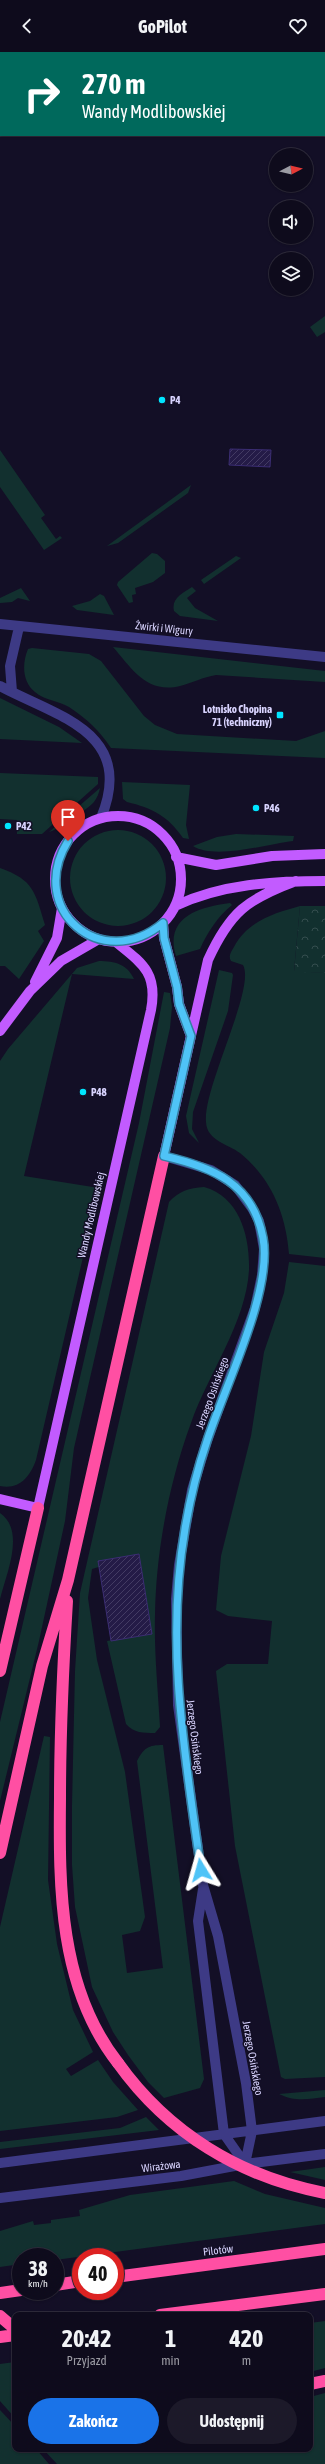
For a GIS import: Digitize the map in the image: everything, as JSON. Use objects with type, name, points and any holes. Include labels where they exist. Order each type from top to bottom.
[{"type":"highway","points":[[0,1853],[42,1666],[68,1580],[164,1156]]},
{"type":"highway","points":[[0,1671],[38,1508]]},
{"type":"highway","points":[[68,1580],[60,1721],[60,1853],[64,1920],[72,1960],[82,1995],[99,2032],[118,2062],[137,2088],[159,2111],[210,2151],[268,2178],[325,2193]]},
{"type":"highway","name":"Pilotów","points":[[124,2276],[325,2249]]},
{"type":"highway","points":[[0,2293],[12,2291]]},
{"type":"highway","points":[[184,2312],[325,2294]]},
{"type":"highway","points":[[0,2316],[12,2326]]},
{"type":"highway","points":[[0,2337],[12,2335]]},
{"type":"highway","points":[[313,2383],[325,2381]]},
{"type":"main road","points":[[129,817],[147,824],[163,835],[176,857],[181,879],[174,906],[163,923],[142,937],[116,942],[99,939],[75,926],[62,908],[55,881],[56,870],[62,850],[75,833],[101,818],[129,817]]},
{"type":"main road","points":[[176,857],[216,865],[272,856],[325,854]]},
{"type":"main road","points":[[174,906],[198,895],[249,885],[296,881],[325,881]]},
{"type":"main road","points":[[164,1156],[208,960],[232,917],[252,900],[296,881]]},
{"type":"main road","points":[[30,991],[57,938],[62,908]]},
{"type":"main road","points":[[163,923],[164,938],[177,987],[179,1004],[191,1036]]},
{"type":"main road","points":[[0,1031],[30,991],[61,961],[99,939]]},
{"type":"main road","name":"Wandy Modlibowskiej","points":[[38,1508],[153,1001],[150,974],[143,965],[116,942]]},
{"type":"main road","points":[[0,1499],[38,1508]]},
{"type":"street","name":"Żwirki i Wigury","points":[[0,624],[325,657]]},
{"type":"street","points":[[12,692],[10,666],[19,626]]},
{"type":"street","points":[[0,686],[78,725],[98,745],[108,768],[111,786],[101,818]]},
{"type":"street","name":"Jerzego Osińskiego","points":[[164,1156],[211,1170],[235,1185],[244,1195],[256,1215],[264,1249],[262,1275],[255,1308],[207,1441],[192,1490],[179,1565],[176,1639],[178,1699],[203,1885],[218,1936],[246,2083],[252,2131],[245,2164]]},
{"type":"street","name":"Jerzego Osińskiego","points":[[203,1885],[198,1921],[224,2134]]},
{"type":"street","points":[[0,2162],[325,2121]]},
{"type":"street","points":[[224,2134],[245,2164]]},
{"type":"street","name":"Wirażowa","points":[[0,2198],[181,2176],[245,2164],[325,2154]]},
{"type":"green space","points":[[325,316],[325,332],[317,337],[310,327]]},
{"type":"green space","points":[[0,450],[45,515],[41,518],[56,539],[60,536],[62,538],[44,550],[0,487]]},
{"type":"green space","points":[[191,485],[188,493],[118,543],[107,546]]},
{"type":"green space","points":[[152,553],[157,554],[165,561],[165,573],[153,582],[135,588],[136,594],[132,595],[133,602],[129,603],[117,585],[118,582]]},
{"type":"green space","points":[[236,556],[241,558],[204,584],[201,580]]},
{"type":"green space","points":[[192,587],[196,591],[187,598],[195,608],[218,621],[180,616],[174,611],[174,603],[178,596]]},
{"type":"green space","points":[[21,588],[30,601],[18,598],[12,602],[0,603],[0,598]]},
{"type":"green space","points":[[100,594],[104,596],[114,615],[77,610],[72,606],[90,601]]},
{"type":"green space","points":[[113,647],[325,671],[325,682],[216,675],[180,686],[168,688],[149,683],[141,678]]},
{"type":"green space","points":[[32,648],[89,654],[101,661],[144,716],[155,725],[177,734],[296,741],[325,731],[325,758],[111,748],[92,725],[69,707],[39,695],[31,688],[25,678],[24,666],[28,649]]},
{"type":"green space","points":[[0,698],[59,727],[82,743],[0,739]]},
{"type":"green space","points":[[0,773],[98,777],[98,784],[42,834],[17,834],[17,820],[0,819]]},
{"type":"green space","points":[[122,782],[190,785],[186,825],[189,839],[183,838],[171,824],[159,814],[144,807],[127,802],[123,799]]},
{"type":"green space","points":[[100,788],[96,799],[91,805],[65,824],[49,832]]},
{"type":"green space","points":[[118,830],[136,834],[152,844],[162,860],[166,878],[162,896],[152,912],[136,922],[118,926],[100,922],[84,912],[74,896],[70,878],[74,860],[84,844],[100,834]]},
{"type":"green space","points":[[236,834],[294,836],[293,841],[242,850],[214,852],[193,846],[217,837]]},
{"type":"green space","points":[[0,868],[20,877],[32,889],[39,904],[45,925],[38,931],[44,941],[19,979],[5,966],[0,966]]},
{"type":"green space","points":[[230,903],[232,905],[213,925],[200,949],[176,956],[174,943],[175,932],[180,923],[187,916],[207,907]]},
{"type":"green space","points":[[300,906],[294,971],[325,973],[325,1258],[289,1254],[285,1225],[281,1212],[269,1186],[261,1174],[240,1153],[214,1138],[210,1134],[206,1122],[207,1106],[212,1086],[236,1016],[245,977],[243,965],[231,961],[231,952],[240,938],[254,924],[272,915]]},
{"type":"green space","points":[[300,906],[325,906],[325,973],[294,972]]},
{"type":"green space","points":[[99,961],[120,964],[128,970],[134,979],[72,974],[24,1176],[99,1188],[36,1460],[31,1472],[23,1481],[13,1486],[0,1486],[0,1061],[8,1049],[77,968]]},
{"type":"green space","points":[[219,970],[232,973],[233,975],[228,1011],[193,1112],[192,1129],[199,1143],[189,1133],[186,1116]]},
{"type":"green space","points":[[164,992],[170,993],[172,1007],[170,1028],[74,1448],[65,1521],[39,1641],[0,1801],[0,1722],[139,1123]]},
{"type":"green space","points":[[204,1187],[216,1192],[226,1200],[234,1209],[240,1220],[245,1232],[249,1257],[249,1270],[246,1290],[234,1329],[198,1405],[183,1446],[170,1493],[161,1542],[156,1591],[155,1643],[160,1727],[155,1733],[143,1733],[136,1731],[126,1724],[107,1641],[152,1634],[139,1555],[92,1569],[88,1598],[97,1660],[125,1772],[145,1917],[140,1931],[122,1935],[127,1973],[163,1968],[137,1761],[147,1748],[163,1745],[204,2079],[200,2088],[164,2098],[148,2082],[113,2032],[92,1987],[75,1907],[72,1865],[72,1806],[75,1671],[80,1593],[169,1202],[177,1195],[185,1191]]},
{"type":"green space","points":[[289,1262],[325,1266],[325,2077],[285,2079],[281,2077],[235,1846],[216,1671],[227,1664],[268,1664],[272,1621],[228,1616],[216,1610],[221,1556],[251,1436],[264,1352],[284,1293]]},
{"type":"green space","points":[[0,1513],[8,1521],[12,1531],[13,1542],[12,1553],[0,1599]]},
{"type":"green space","points":[[44,1736],[50,1737],[48,1880],[57,1944],[73,2010],[93,2052],[66,2069],[71,2076],[98,2060],[113,2082],[138,2110],[117,2117],[0,2131],[0,1927]]},
{"type":"green space","points":[[325,2090],[325,2097],[308,2099],[296,2099],[279,2094]]},
{"type":"green space","points":[[146,2117],[159,2130],[0,2149],[0,2142],[120,2128]]},
{"type":"green space","points":[[325,2167],[325,2180],[290,2172]]},
{"type":"green space","points":[[234,2181],[265,2194],[325,2208],[325,2224],[124,2251],[124,2248],[72,2248],[72,2258],[64,2259],[64,2248],[12,2248],[12,2265],[0,2267],[0,2231],[33,2221],[34,2225],[51,2223],[51,2220],[80,2216],[79,2210],[130,2195]]},
{"type":"green space","points":[[325,2321],[325,2368],[313,2371],[313,2323]]},
{"type":"green space","points":[[12,2362],[12,2415],[0,2401],[0,2364]]},
{"type":"green space","points":[[325,2393],[325,2464],[57,2464],[46,2452],[313,2452],[313,2396]]},
{"type":"green space","points":[[0,2410],[12,2423],[12,2452],[39,2452],[49,2464],[0,2464]]},
{"type":"building","points":[[230,449],[271,450],[270,467],[229,465]]},
{"type":"building","points":[[139,1554],[152,1634],[111,1641],[98,1561]]},
{"type":"place","name":"P4","points":[[162,400]]},
{"type":"place","name":"Lotnisko Chopina 71 (techniczny)","points":[[280,715]]},
{"type":"place","name":"P46","points":[[256,808]]},
{"type":"place","name":"P42","points":[[8,826]]},
{"type":"place","name":"P48","points":[[83,1092]]},
{"type":"route","points":[[68,841],[58,860],[55,881],[58,899],[62,908],[75,926],[90,936],[108,942],[116,942],[134,940],[142,937],[163,923],[164,938],[177,987],[179,1004],[191,1036],[164,1156],[211,1170],[235,1185],[244,1195],[252,1208],[263,1237],[264,1262],[255,1308],[207,1441],[192,1490],[179,1565],[176,1599],[176,1672],[178,1706],[201,1870]]}]
